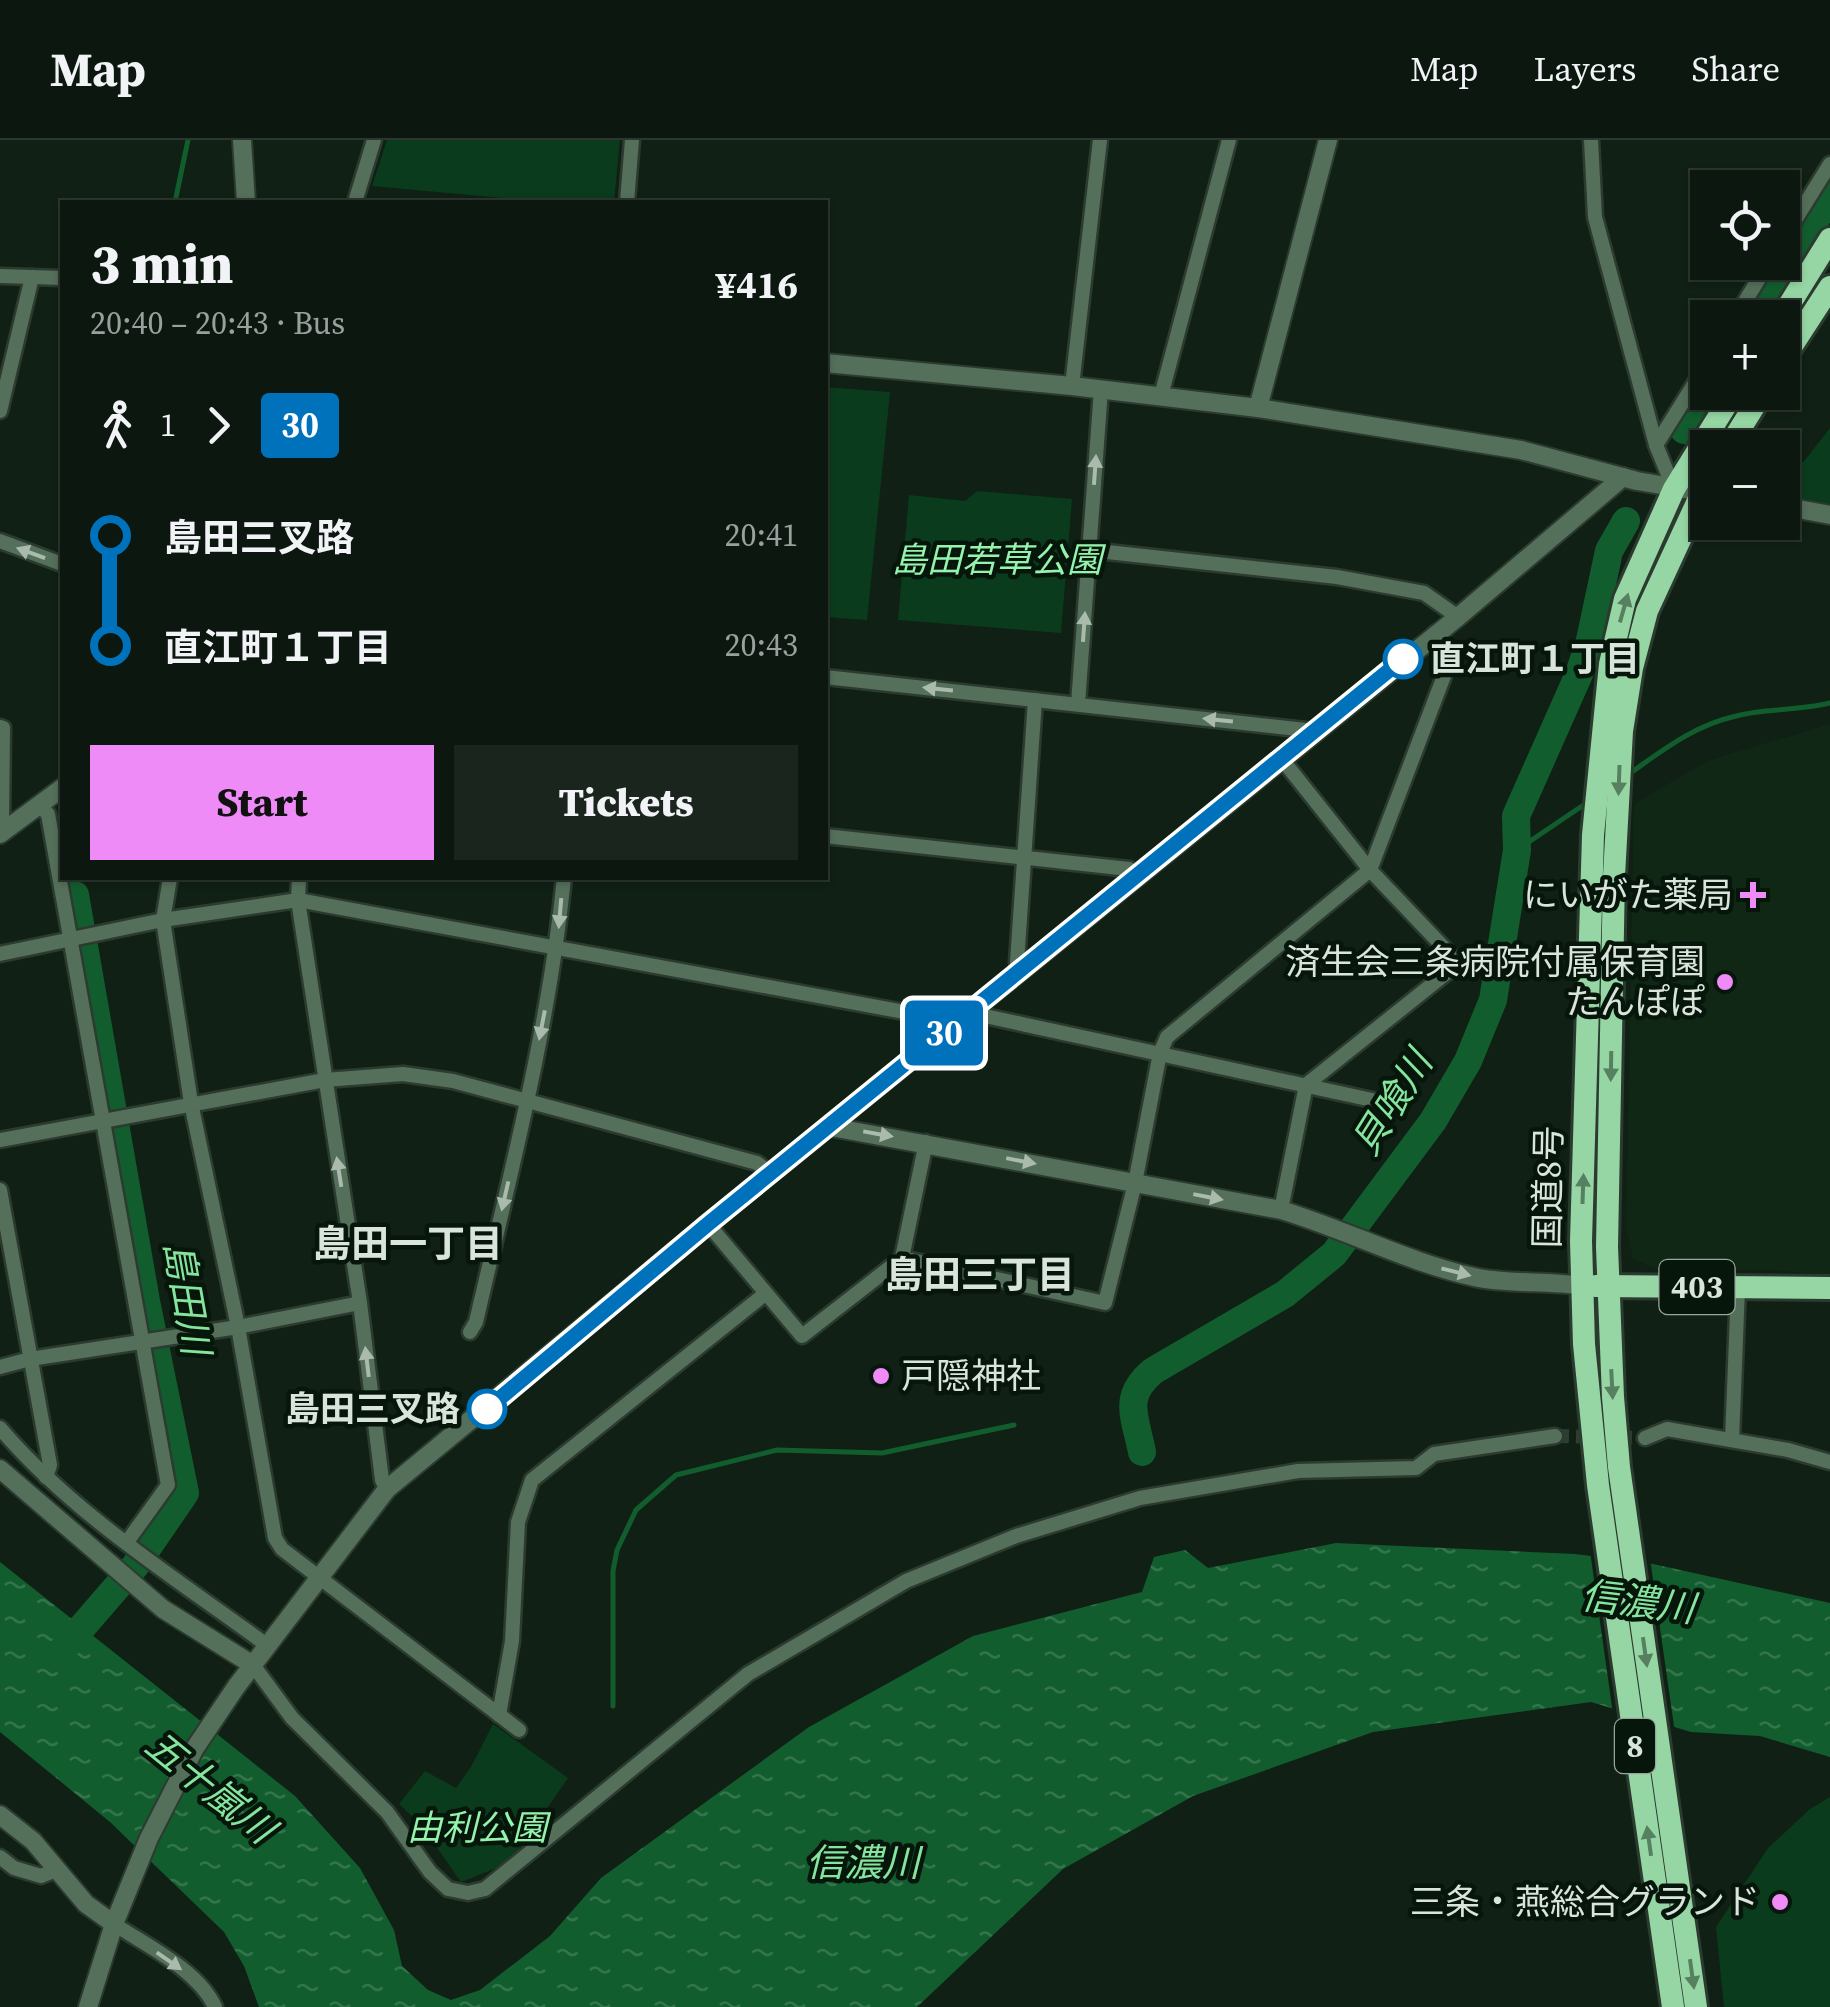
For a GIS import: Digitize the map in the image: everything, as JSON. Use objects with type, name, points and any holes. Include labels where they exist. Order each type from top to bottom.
[{"type":"highway","points":[[1792,300],[1830,240]]},
{"type":"highway","points":[[1800,334],[1830,287]]},
{"type":"highway","name":"国道8号","points":[[1696,2007],[1622,1486],[1613,1396],[1608,1286],[1617,828],[1610,664],[1625,599],[1674,488],[1723,410]]},
{"type":"highway","name":"国道8号","points":[[1673,2007],[1598,1485],[1588,1394],[1583,1286],[1592,835],[1611,735],[1647,611],[1690,520]]},
{"type":"highway","name":"403","points":[[1583,1286],[1830,1288]]},
{"type":"street","points":[[242,140],[246,200]]},
{"type":"street","points":[[357,200],[374,140]]},
{"type":"street","points":[[627,200],[632,140]]},
{"type":"street","points":[[1072,386],[1100,140]]},
{"type":"street","points":[[1162,396],[1229,140]]},
{"type":"street","points":[[1258,408],[1328,140]]},
{"type":"street","points":[[1592,140],[1595,217],[1656,445],[1674,488]]},
{"type":"street","points":[[1800,212],[1830,164]]},
{"type":"street","points":[[0,276],[60,278]]},
{"type":"street","points":[[0,411],[32,277]]},
{"type":"street","points":[[828,363],[1258,408],[1520,450],[1623,477],[1690,488]]},
{"type":"street","points":[[1078,704],[1101,389]]},
{"type":"street","points":[[1656,445],[1690,391]]},
{"type":"street","points":[[88,2007],[114,1924],[171,1792],[195,1748],[236,1687],[387,1489],[1458,617],[1623,477]]},
{"type":"street","points":[[1800,509],[1830,515]]},
{"type":"street","points":[[0,541],[60,563]]},
{"type":"street","points":[[1089,550],[1337,577],[1424,593],[1458,617]]},
{"type":"street","points":[[902,1258],[1104,1303],[1136,1183],[1160,1053],[1168,1037],[1370,870],[1444,676],[1448,660],[1444,644],[1435,633]]},
{"type":"street","points":[[828,677],[1315,730]]},
{"type":"street","points":[[1020,973],[1017,962],[1035,700]]},
{"type":"street","points":[[0,727],[1,833]]},
{"type":"street","points":[[1281,758],[1370,870],[1449,954],[1449,971],[1306,1085],[1281,1210]]},
{"type":"street","points":[[1,833],[60,789]]},
{"type":"street","points":[[39,805],[48,814],[60,877]]},
{"type":"street","points":[[828,836],[1129,869],[1137,875]]},
{"type":"street","points":[[61,880],[168,1486],[127,1542]]},
{"type":"street","points":[[170,880],[164,920],[191,1103],[238,1327],[275,1538],[282,1549],[519,1730]]},
{"type":"street","points":[[299,880],[298,900],[360,1303],[382,1480],[387,1489]]},
{"type":"street","points":[[470,1332],[476,1322],[527,1101],[557,948],[564,880]]},
{"type":"street","points":[[0,954],[164,920],[298,900],[942,1019],[953,1026]]},
{"type":"street","points":[[974,1010],[984,1016],[1400,1106]]},
{"type":"street","points":[[0,1140],[325,1080],[403,1074],[452,1081],[757,1163],[771,1174]]},
{"type":"street","points":[[831,1127],[1281,1210],[1324,1223],[1414,1262],[1472,1277],[1583,1286]]},
{"type":"street","points":[[708,1224],[802,1336],[902,1258],[926,1142]]},
{"type":"street","points":[[0,1190],[50,1465],[46,1477]]},
{"type":"street","points":[[1732,1440],[1738,1288]]},
{"type":"street","points":[[498,1716],[512,1641],[518,1522],[532,1480],[765,1294]]},
{"type":"street","points":[[0,1367],[360,1303]]},
{"type":"street","points":[[0,1428],[46,1477],[268,1646]]},
{"type":"street","points":[[1645,1438],[1667,1429],[1830,1462]]},
{"type":"street","points":[[0,1469],[163,1609],[253,1665],[292,1718],[387,1812],[430,1872],[448,1889],[468,1893],[486,1889],[748,1674],[906,1581],[1016,1536],[1140,1498],[1298,1471],[1416,1468],[1434,1454],[1555,1436]]},
{"type":"street","points":[[0,1815],[33,1841],[86,1904],[181,1969],[208,1994],[215,2007]]},
{"type":"street","points":[[0,1858],[14,1868],[41,1876],[56,1870]]},
{"type":"shaded area","points":[[1830,724],[1830,1275],[1771,1270],[1659,1270],[1633,1259],[1626,1230],[1634,804],[1707,761]]},
{"type":"green space","points":[[387,140],[620,140],[614,200],[522,200],[372,186]]},
{"type":"green space","points":[[828,387],[890,392],[867,620],[828,617]]},
{"type":"green space","points":[[1830,428],[1830,504],[1800,498],[1800,465]]},
{"type":"green space","name":"島田若草公園","points":[[977,491],[1072,499],[1061,633],[898,620],[909,495],[965,501]]},
{"type":"green space","name":"由利公園","points":[[493,1724],[568,1778],[509,1863],[461,1882],[421,1825],[399,1804],[425,1771],[456,1788]]},
{"type":"green space","name":"三条・燕総合グランド","points":[[1830,1797],[1830,2007],[1724,2007],[1716,1927],[1768,1848],[1810,1809]]},
{"type":"water","name":"信濃川","points":[[1336,1543],[1575,1554],[1653,1564],[1830,1603],[1830,1757],[1760,1736],[1691,1732],[1591,1702],[1373,1732],[1193,1796],[1063,1869],[917,2007],[259,2007],[244,1966],[224,1932],[110,1822],[0,1732],[0,1562],[295,1796],[360,1868],[394,1930],[402,1966],[428,1990],[451,2000],[480,1990],[550,1936],[601,1878],[809,1727],[973,1636],[1142,1592],[1154,1557],[1185,1550],[1208,1568]]},
{"type":"pier","points":[[1590,1551],[1650,1558],[1675,1733],[1613,1714]]},
{"type":"waterway","name":"島田川","points":[[175,200],[188,140]]},
{"type":"waterway","points":[[1765,300],[1830,196]]},
{"type":"waterway","points":[[1684,430],[1697,410]]},
{"type":"waterway","name":"貝喰川","points":[[1142,1452],[1133,1408],[1143,1380],[1285,1294],[1334,1254],[1433,1121],[1468,1061],[1493,1000],[1517,850],[1516,816],[1579,674],[1609,551],[1626,521]]},
{"type":"waterway","name":"貝喰川","points":[[1626,776],[1678,740],[1720,720],[1830,703]]},
{"type":"waterway","name":"貝喰川","points":[[1517,850],[1588,802]]},
{"type":"waterway","name":"島田川","points":[[72,880],[75,895]]},
{"type":"waterway","name":"島田川","points":[[58,1655],[135,1566],[185,1493],[146,1301],[75,895]]},
{"type":"waterway","points":[[613,1706],[613,1571],[617,1550],[636,1510],[676,1475],[777,1450],[882,1453],[1014,1425]]},
{"type":"tunnel","points":[[1555,1436],[1645,1438]]},
{"type":"bus line","name":"30","points":[[487,1409],[708,1224],[1403,659]]},
{"type":"place","name":"直江町１丁目","points":[[1403,659]]},
{"type":"place","name":"にいがた薬局","points":[[1753,895]]},
{"type":"place","name":"済生会三条病院付属保育園 たんぽぽ","points":[[1725,982]]},
{"type":"place","name":"戸隠神社","points":[[881,1376]]},
{"type":"place","name":"島田三叉路","points":[[487,1409]]},
{"type":"place","name":"三条・燕総合グランド","points":[[1780,1902]]},
{"type":"district","name":"島田一丁目","points":[[408,1244]]},
{"type":"district","name":"島田三丁目","points":[[980,1275]]},
{"type":"water label","name":"五十嵐川","points":[[210,1787]]}]
